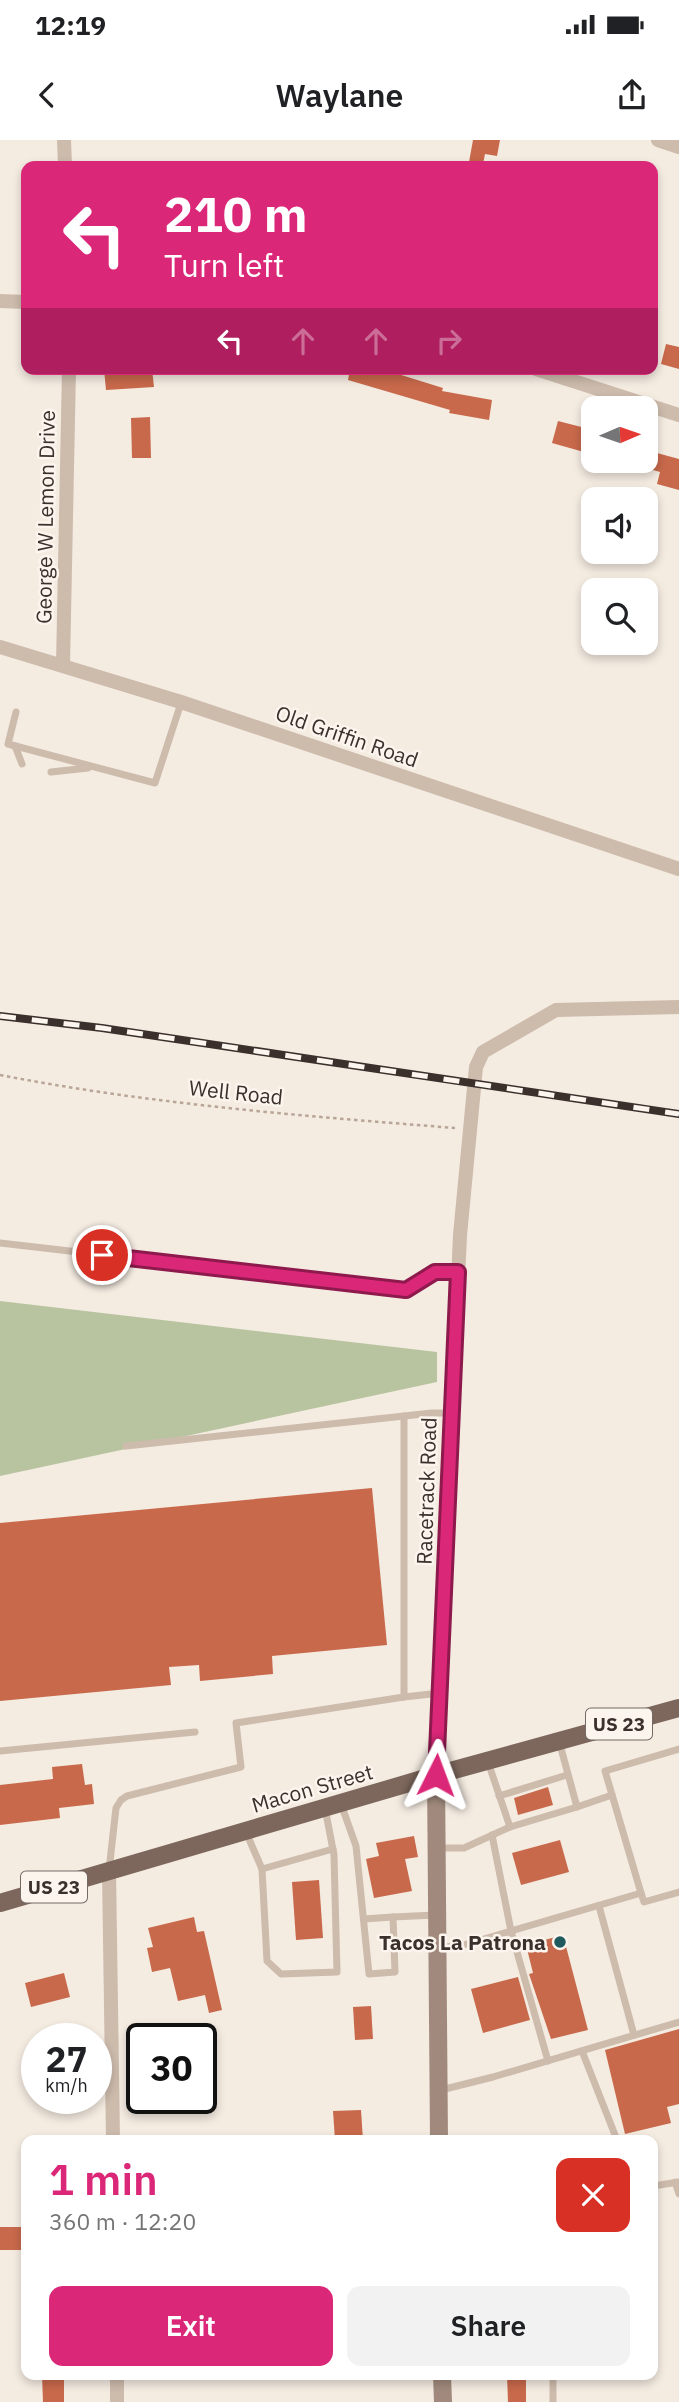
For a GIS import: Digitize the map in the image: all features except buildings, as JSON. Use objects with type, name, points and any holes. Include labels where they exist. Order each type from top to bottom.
[{"type":"main road","name":"Macon Street","points":[[0,1903],[436,1775],[679,1708]]},
{"type":"street","points":[[64,140],[65,161]]},
{"type":"street","points":[[658,140],[679,147]]},
{"type":"street","points":[[0,300],[21,302]]},
{"type":"street","name":"George W Lemon Drive","points":[[63,665],[69,375]]},
{"type":"street","points":[[555,375],[679,415]]},
{"type":"street","name":"Old Griffin Road","points":[[0,647],[181,702],[679,869]]},
{"type":"street","name":"Racetrack Road","points":[[439,2135],[436,1775],[458,1272],[476,1066],[483,1052],[556,1010],[679,1007]]},
{"type":"street","points":[[109,1871],[113,2135]]},
{"type":"street","points":[[117,2380],[117,2402]]},
{"type":"street","points":[[442,2380],[443,2402]]},
{"type":"lane","points":[[11,745],[155,783],[181,702]]},
{"type":"lane","points":[[16,712],[11,745],[22,764]]},
{"type":"lane","points":[[51,772],[93,768]]},
{"type":"lane","points":[[0,1243],[406,1290],[435,1272],[458,1272]]},
{"type":"lane","points":[[126,1446],[452,1413]]},
{"type":"lane","points":[[404,1416],[404,1697]]},
{"type":"lane","points":[[109,1871],[116,1808],[121,1800],[127,1796],[241,1767],[236,1723],[440,1693]]},
{"type":"lane","points":[[0,1751],[195,1732]]},
{"type":"lane","points":[[559,1741],[577,1807]]},
{"type":"lane","points":[[679,1749],[604,1771],[644,1902],[679,1892]]},
{"type":"lane","points":[[488,1761],[510,1827]]},
{"type":"lane","points":[[499,1796],[531,1789],[567,1775]]},
{"type":"lane","points":[[437,1848],[464,1849],[510,1827],[612,1795]]},
{"type":"lane","points":[[246,1831],[262,1869],[267,1961],[281,1974],[337,1972],[333,1805]]},
{"type":"lane","points":[[333,1805],[356,1846],[369,1974],[395,1972],[393,1917]]},
{"type":"lane","points":[[537,1810],[540,1818]]},
{"type":"lane","points":[[492,1835],[511,1931],[548,2061]]},
{"type":"lane","points":[[262,1869],[333,1849]]},
{"type":"lane","points":[[438,1947],[460,1946],[641,1893]]},
{"type":"lane","points":[[598,1906],[634,2035]]},
{"type":"lane","points":[[364,1919],[437,1915]]},
{"type":"lane","points":[[439,2090],[679,2022]]},
{"type":"lane","points":[[582,2051],[615,2135]]},
{"type":"lane","points":[[658,2185],[677,2182],[679,2194]]},
{"type":"lane","points":[[553,2380],[554,2402]]},
{"type":"path","name":"Well Road","points":[[0,1075],[72,1089],[201,1104],[469,1129]]},
{"type":"green space","points":[[0,1301],[437,1352],[437,1382],[0,1476]]},
{"type":"railway","points":[[0,1016],[102,1028],[679,1114]]},
{"type":"place","name":"Tacos La Patrona","points":[[560,1942]]},
{"type":"route","points":[[102,1255],[406,1290],[435,1272],[458,1272],[436,1775]]}]
